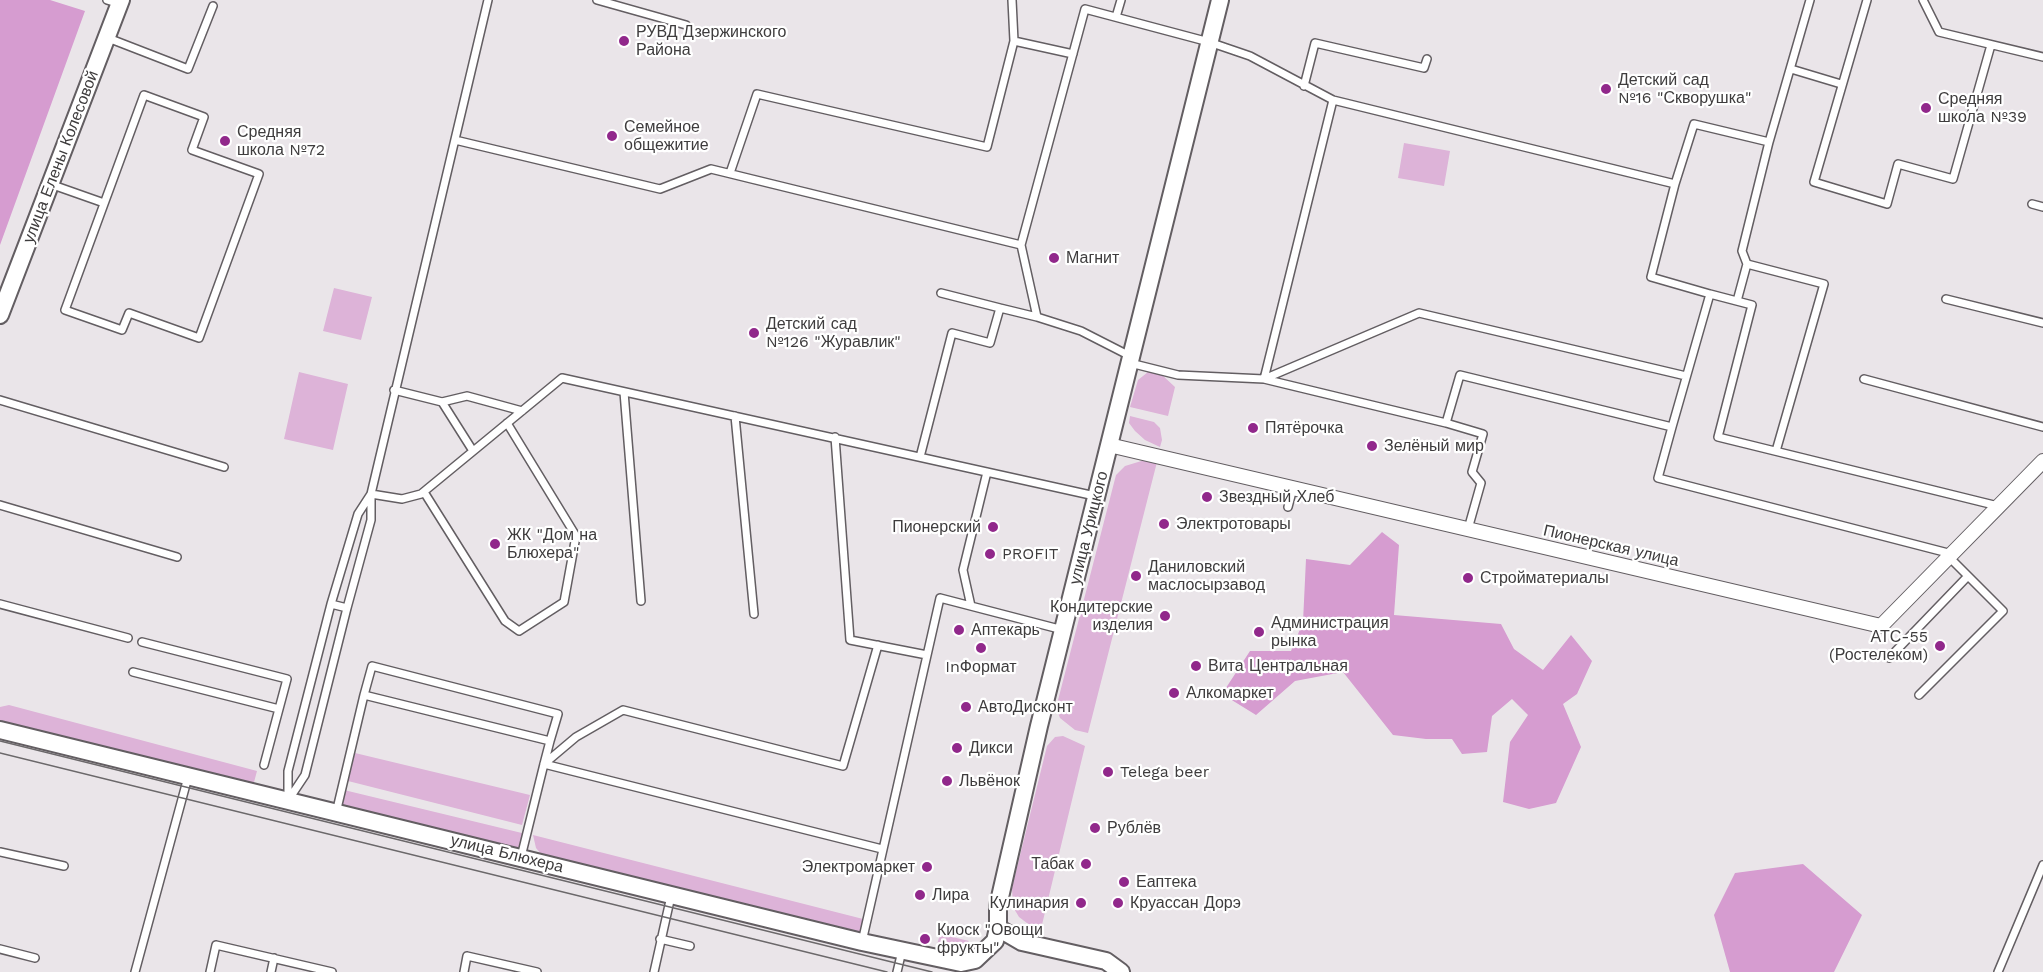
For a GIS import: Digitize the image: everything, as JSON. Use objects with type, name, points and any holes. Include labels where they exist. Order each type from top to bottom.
[{"type":"street","name":"улица Урицкого","points":[[998,928],[998,906],[1064,630],[1220,0]]},
{"type":"street","name":"улица Елены Колесовой","points":[[0,315],[107,37],[116,1]]},
{"type":"street","name":"Пионерская улица","points":[[1110,445],[1881,626],[2043,461]]},
{"type":"street","name":"улица Блюхера","points":[[0,730],[336,814],[521,857],[670,896],[961,963],[975,960],[995,941],[998,928]]},
{"type":"street","points":[[998,928],[1022,942],[1106,961],[1121,972]]},
{"type":"lane","points":[[288,801],[305,775],[370,520],[371,494],[394,390],[488,0]]},
{"type":"lane","points":[[597,0],[686,25]]},
{"type":"lane","points":[[730,173],[757,94],[987,147],[1014,41],[1012,0]]},
{"type":"lane","points":[[1116,17],[1121,0]]},
{"type":"lane","points":[[1737,301],[1747,264],[1742,251],[1769,142],[1810,0]]},
{"type":"lane","points":[[1867,0],[1814,182],[1887,204],[1898,164],[1953,179],[1991,45]]},
{"type":"lane","points":[[1923,0],[1939,32],[2043,57]]},
{"type":"lane","points":[[107,37],[188,69],[213,6]]},
{"type":"lane","points":[[1037,317],[1021,244],[1085,9],[1209,42],[1250,56],[1333,100],[1675,184]]},
{"type":"lane","points":[[1014,41],[1073,54]]},
{"type":"lane","points":[[1304,86],[1315,43],[1424,69],[1427,59]]},
{"type":"lane","points":[[1791,69],[1841,84]]},
{"type":"lane","points":[[144,95],[204,117],[192,150],[259,174],[199,338],[129,313],[122,330],[65,309],[104,202],[144,95]]},
{"type":"lane","points":[[1264,379],[1333,100]]},
{"type":"lane","points":[[1769,142],[1694,124],[1675,184],[1651,277],[1752,304],[1718,436],[1998,506]]},
{"type":"lane","points":[[454,140],[660,189],[711,169],[1021,244]]},
{"type":"lane","points":[[50,184],[104,202]]},
{"type":"lane","points":[[2032,204],[2043,207]]},
{"type":"lane","points":[[1747,264],[1824,284],[1776,451]]},
{"type":"lane","points":[[940,293],[1037,317],[1081,331],[1131,360],[1178,375],[1264,379],[1483,434],[1472,472],[1481,483],[1468,529]]},
{"type":"lane","points":[[1710,294],[1658,478],[1951,556],[2003,611],[1919,695]]},
{"type":"lane","points":[[1946,299],[2043,323]]},
{"type":"lane","points":[[920,457],[952,333],[990,343],[999,308]]},
{"type":"lane","points":[[1264,379],[1419,313],[1686,376]]},
{"type":"lane","points":[[1446,423],[1460,375],[1672,427]]},
{"type":"lane","points":[[371,494],[402,499],[424,492],[562,378],[1097,496]]},
{"type":"lane","points":[[1864,379],[2043,426]]},
{"type":"lane","points":[[394,390],[442,402],[467,396],[522,411]]},
{"type":"lane","points":[[624,392],[641,601]]},
{"type":"lane","points":[[0,400],[224,467]]},
{"type":"lane","points":[[442,402],[473,451]]},
{"type":"lane","points":[[735,416],[754,614]]},
{"type":"lane","points":[[424,492],[505,621],[519,631],[564,602],[576,536],[507,423]]},
{"type":"lane","points":[[835,437],[850,640],[927,655]]},
{"type":"lane","points":[[971,606],[963,570],[987,472]]},
{"type":"lane","points":[[1288,507],[1293,488]]},
{"type":"lane","points":[[288,801],[288,771],[331,604],[358,514],[371,494]]},
{"type":"lane","points":[[0,505],[177,557]]},
{"type":"lane","points":[[1889,658],[1968,576]]},
{"type":"lane","points":[[862,942],[940,598],[1064,630]]},
{"type":"lane","points":[[0,604],[128,638]]},
{"type":"lane","points":[[331,604],[347,608]]},
{"type":"lane","points":[[142,642],[287,679],[264,765]]},
{"type":"lane","points":[[544,765],[576,737],[623,710],[843,766],[878,645]]},
{"type":"lane","points":[[336,814],[372,666],[558,714],[521,857]]},
{"type":"lane","points":[[133,672],[279,710]]},
{"type":"lane","points":[[364,695],[550,741]]},
{"type":"lane","points":[[544,765],[882,849]]},
{"type":"lane","points":[[135,972],[188,777]]},
{"type":"lane","points":[[0,852],[64,866]]},
{"type":"lane","points":[[1998,972],[2043,865]]},
{"type":"lane","points":[[654,972],[670,896]]},
{"type":"lane","points":[[660,939],[690,946]]},
{"type":"lane","points":[[210,972],[216,945],[332,972]]},
{"type":"lane","points":[[0,950],[35,958]]},
{"type":"lane","points":[[897,972],[902,951]]},
{"type":"lane","points":[[464,972],[467,956],[537,972]]},
{"type":"lane","points":[[271,972],[274,958]]},
{"type":"shaded area","points":[[0,0],[50,0],[85,11],[0,245]]},
{"type":"shaded area","points":[[1404,143],[1450,151],[1444,186],[1398,178]]},
{"type":"shaded area","points":[[334,288],[372,297],[361,340],[323,331]]},
{"type":"shaded area","points":[[299,372],[348,384],[333,450],[284,439]]},
{"type":"shaded area","points":[[1148,372],[1161,374],[1175,387],[1168,416],[1130,407],[1138,380]]},
{"type":"shaded area","points":[[1130,416],[1154,422],[1160,428],[1162,440],[1160,447],[1145,440],[1135,431],[1129,423]]},
{"type":"shaded area","points":[[1148,459],[1157,462],[1088,733],[1075,730],[1060,718],[1056,708],[1116,475],[1125,466]]},
{"type":"shaded area","points":[[1382,532],[1399,545],[1394,615],[1501,624],[1514,649],[1543,670],[1571,635],[1592,661],[1577,694],[1563,704],[1581,747],[1556,803],[1529,809],[1503,802],[1510,742],[1528,715],[1512,699],[1492,716],[1487,752],[1462,754],[1452,739],[1393,735],[1343,672],[1295,681],[1256,715],[1222,694],[1250,651],[1291,651],[1303,622],[1306,559],[1350,565]]},
{"type":"shaded area","points":[[9,705],[257,771],[253,786],[0,724],[0,707]]},
{"type":"shaded area","points":[[1063,736],[1085,746],[1040,933],[1019,917],[1013,907],[1012,888],[1047,746],[1055,737]]},
{"type":"shaded area","points":[[355,753],[530,795],[522,825],[348,781]]},
{"type":"shaded area","points":[[344,790],[526,834],[521,853],[339,808]]},
{"type":"shaded area","points":[[533,835],[867,920],[864,934],[542,855],[536,848]]},
{"type":"shaded area","points":[[1803,864],[1862,915],[1834,972],[1730,972],[1714,915],[1735,873]]},
{"type":"shaded area","points":[[940,934],[969,941],[965,949],[957,953],[949,955],[935,952]]},
{"type":"tram line","points":[[0,741],[932,972]]},
{"type":"tram line","points":[[0,753],[887,972]]},
{"type":"place","name":"РУВД Дзержинского Района","points":[[624,41]]},
{"type":"place","name":"Детский сад №16 \"Скворушка\"","points":[[1606,89]]},
{"type":"place","name":"Средняя школа №39","points":[[1926,108]]},
{"type":"place","name":"Семейное общежитие","points":[[612,136]]},
{"type":"place","name":"Средняя школа №72","points":[[225,141]]},
{"type":"place","name":"Магнит","points":[[1054,258]]},
{"type":"place","name":"Детский сад №126 \"Журавлик\"","points":[[754,333]]},
{"type":"place","name":"Пятёрочка","points":[[1253,428]]},
{"type":"place","name":"Зелёный мир","points":[[1372,446]]},
{"type":"place","name":"Звездный Хлеб","points":[[1207,497]]},
{"type":"place","name":"Электротовары","points":[[1164,524]]},
{"type":"place","name":"Пионерский","points":[[993,527]]},
{"type":"place","name":"ЖК \"Дом на Блюхера\"","points":[[495,544]]},
{"type":"place","name":"PROFIT","points":[[990,554]]},
{"type":"place","name":"Даниловский маслосырзавод","points":[[1136,576]]},
{"type":"place","name":"Стройматериалы","points":[[1468,578]]},
{"type":"place","name":"Кондитерские изделия","points":[[1165,616]]},
{"type":"place","name":"Аптекарь","points":[[959,630]]},
{"type":"place","name":"Администрация рынка","points":[[1259,632]]},
{"type":"place","name":"АТС-55 (Ростелеком)","points":[[1940,646]]},
{"type":"place","name":"InФормат","points":[[981,648]]},
{"type":"place","name":"Вита Центральная","points":[[1196,666]]},
{"type":"place","name":"Алкомаркет","points":[[1174,693]]},
{"type":"place","name":"АвтоДисконт","points":[[966,707]]},
{"type":"place","name":"Дикси","points":[[957,748]]},
{"type":"place","name":"Telega beer","points":[[1108,772]]},
{"type":"place","name":"Львёнок","points":[[947,781]]},
{"type":"place","name":"Рублёв","points":[[1095,828]]},
{"type":"place","name":"Табак","points":[[1086,864]]},
{"type":"place","name":"Электромаркет","points":[[927,867]]},
{"type":"place","name":"Еаптека","points":[[1124,882]]},
{"type":"place","name":"Лира","points":[[920,895]]},
{"type":"place","name":"Кулинария","points":[[1081,903]]},
{"type":"place","name":"Круассан Дорэ","points":[[1118,903]]},
{"type":"place","name":"Киоск \"Овощи фрукты\"","points":[[925,939]]}]
